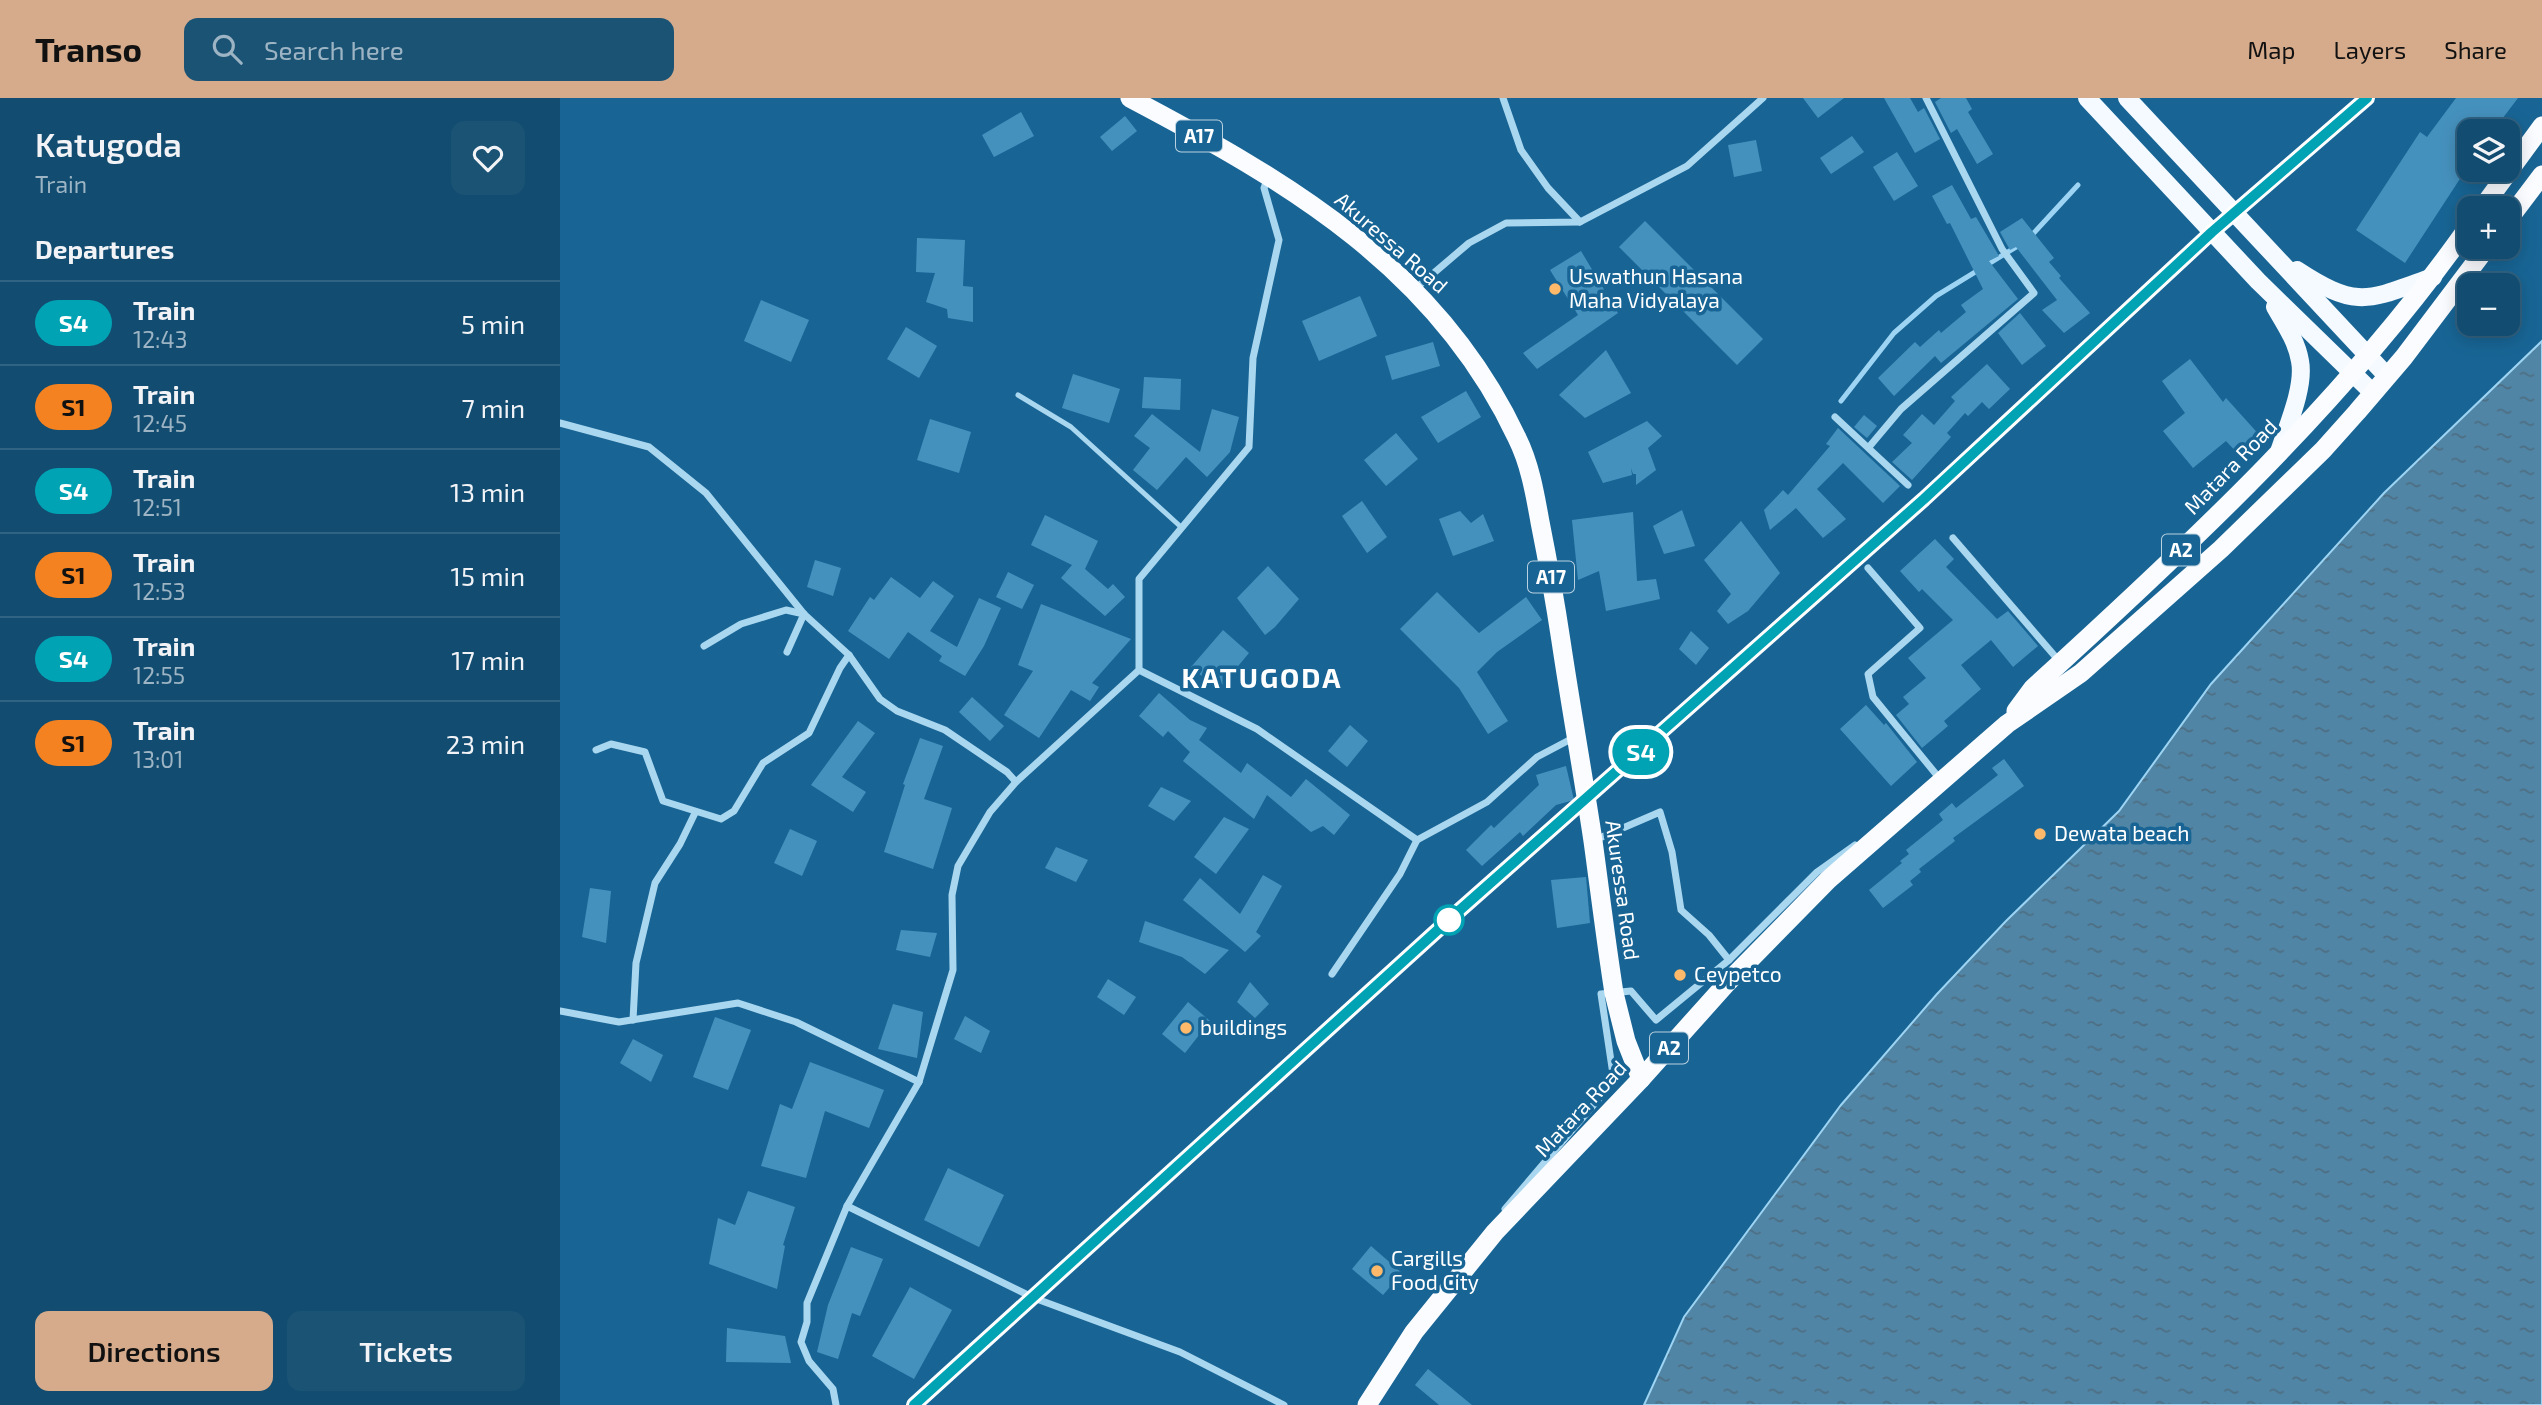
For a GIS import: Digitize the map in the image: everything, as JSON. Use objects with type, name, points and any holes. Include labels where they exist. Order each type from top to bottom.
[{"type":"highway","name":"Akuressa Road","points":[[1130,98],[1268,175],[1337,223],[1415,289],[1465,348],[1502,407],[1527,462],[1551,572],[1614,993],[1626,1041],[1641,1079]]},
{"type":"highway","points":[[2491,196],[2542,126]]},
{"type":"highway","points":[[2520,204],[2542,175]]},
{"type":"highway","name":"Matara Road","points":[[2007,724],[2033,688],[2168,563],[2353,373],[2433,277],[2457,243]]},
{"type":"highway","name":"Matara Road","points":[[1367,1405],[1414,1332],[1495,1232],[1641,1079],[1727,983],[1828,880],[2007,724],[2081,673],[2221,549],[2323,450],[2404,357],[2478,259]]},
{"type":"main road","points":[[2087,98],[2258,281],[2372,392]]},
{"type":"main road","points":[[2127,98],[2387,376]]},
{"type":"main road","points":[[2270,252],[2323,287],[2356,298],[2376,297],[2433,277]]},
{"type":"main road","points":[[2258,281],[2289,329],[2300,361],[2301,377],[2278,452]]},
{"type":"street","points":[[1503,98],[1521,150],[1548,188],[1580,222]]},
{"type":"street","points":[[1415,289],[1469,243],[1506,223],[1580,222],[1687,166],[1763,98]]},
{"type":"street","points":[[1869,447],[1901,409],[2034,293],[2002,249],[1926,98]]},
{"type":"street","points":[[836,1405],[833,1389],[809,1361],[801,1342],[807,1322],[807,1303],[847,1206],[919,1082],[953,970],[951,895],[958,866],[989,812],[1016,782],[1139,670],[1139,579],[1249,447],[1253,358],[1279,240],[1264,188],[1268,175]]},
{"type":"street","points":[[1835,417],[1908,485]]},
{"type":"street","points":[[560,423],[649,447],[706,493],[804,614],[849,655],[880,699],[897,711],[945,730],[1007,772],[1016,782]]},
{"type":"street","points":[[1953,538],[2061,663]]},
{"type":"street","points":[[1495,1232],[1493,1223],[1614,1081],[1601,994],[1631,991],[1656,1020],[1729,960],[1817,872],[1941,781],[1873,698],[1868,674],[1920,628],[1868,568]]},
{"type":"street","points":[[704,646],[741,624],[786,610],[804,614]]},
{"type":"street","points":[[787,652],[804,614]]},
{"type":"street","points":[[596,750],[611,744],[645,752],[663,802],[721,820],[734,811],[763,762],[809,733],[849,655]]},
{"type":"street","points":[[1139,670],[1257,729],[1417,841]]},
{"type":"street","points":[[1332,974],[1400,874],[1417,841],[1487,802],[1537,757],[1576,736]]},
{"type":"street","points":[[1593,841],[1660,812],[1672,852],[1681,910],[1709,935],[1729,960]]},
{"type":"street","points":[[633,1020],[636,963],[655,883],[680,844],[695,813]]},
{"type":"street","points":[[560,1010],[619,1022],[738,1003],[796,1021],[919,1082]]},
{"type":"street","points":[[847,1206],[1034,1298],[1180,1352],[1284,1405]]},
{"type":"lane","points":[[1018,395],[1071,427],[1181,527]]},
{"type":"water","points":[[2542,341],[2542,1405],[1644,1405],[1684,1317],[1841,1105],[1937,994],[2006,921],[2119,811],[2211,684],[2384,493]]},
{"type":"building","points":[[1803,98],[1844,98],[1818,118]]},
{"type":"building","points":[[1884,98],[1910,98],[1918,112],[1924,108],[1940,139],[1915,153]]},
{"type":"building","points":[[1941,98],[1966,98],[1972,109],[1968,112],[1993,154],[1977,164],[1957,129],[1951,133],[1935,102]]},
{"type":"building","points":[[2456,98],[2518,98],[2502,119],[2457,119],[2458,182],[2405,263],[2356,230],[2420,132],[2427,137]]},
{"type":"building","points":[[1021,112],[1034,136],[994,157],[982,135]]},
{"type":"building","points":[[1125,116],[1137,131],[1112,151],[1100,137]]},
{"type":"building","points":[[1852,136],[1864,152],[1831,174],[1820,158]]},
{"type":"building","points":[[1756,140],[1762,171],[1734,177],[1728,145]]},
{"type":"building","points":[[1897,152],[1918,186],[1894,201],[1873,167]]},
{"type":"building","points":[[1952,185],[1971,219],[1976,217],[1999,256],[1989,261],[2018,299],[1941,363],[1935,356],[1894,396],[1878,378],[1915,342],[1920,347],[1966,312],[1961,305],[1983,289],[1950,223],[1947,224],[1932,196]]},
{"type":"building","points":[[2022,218],[2054,258],[2049,262],[2061,276],[2059,278],[2090,313],[2064,333],[2042,310],[2057,300],[2016,247],[2010,250],[2000,232]]},
{"type":"building","points":[[1645,221],[1763,339],[1737,365],[1619,247]]},
{"type":"building","points":[[917,238],[965,240],[963,286],[973,287],[973,322],[948,318],[947,309],[926,302],[935,273],[916,272]]},
{"type":"building","points":[[1581,251],[1618,313],[1537,369],[1523,353],[1578,315],[1550,270]]},
{"type":"building","points":[[1360,296],[1377,336],[1319,361],[1302,321]]},
{"type":"building","points":[[761,300],[809,320],[791,362],[744,341]]},
{"type":"building","points":[[2020,313],[2046,346],[2022,365],[1998,333]]},
{"type":"building","points":[[906,327],[937,346],[919,378],[887,359]]},
{"type":"building","points":[[1433,342],[1440,366],[1392,380],[1385,356]]},
{"type":"building","points":[[1606,350],[1631,393],[1585,418],[1559,395]]},
{"type":"building","points":[[2190,359],[2223,402],[2226,398],[2263,439],[2242,458],[2226,441],[2193,468],[2163,431],[2185,413],[2162,381]]},
{"type":"building","points":[[1987,364],[2010,389],[1989,409],[1982,402],[1968,416],[1965,413],[1947,433],[1951,437],[1912,480],[1892,462],[1912,443],[1903,435],[1922,414],[1934,425],[1955,401],[1951,397]]},
{"type":"building","points":[[1073,374],[1120,389],[1109,423],[1062,408]]},
{"type":"building","points":[[1144,377],[1181,379],[1180,410],[1142,408]]},
{"type":"building","points":[[1466,391],[1481,417],[1438,443],[1421,417]]},
{"type":"building","points":[[1212,409],[1239,417],[1230,452],[1207,477],[1186,457],[1157,490],[1133,470],[1150,448],[1134,436],[1152,414],[1200,452]]},
{"type":"building","points":[[1864,415],[1877,426],[1867,438],[1854,427]]},
{"type":"building","points":[[930,419],[971,432],[959,473],[917,460]]},
{"type":"building","points":[[1647,421],[1662,436],[1648,448],[1656,470],[1636,485],[1636,474],[1633,474],[1631,468],[1632,475],[1603,483],[1588,452]]},
{"type":"building","points":[[1838,428],[1900,486],[1883,503],[1843,463],[1817,489],[1846,519],[1823,538],[1796,508],[1770,530],[1764,510],[1783,490],[1788,495],[1830,446],[1826,444]]},
{"type":"building","points":[[1396,433],[1418,459],[1386,486],[1364,460]]},
{"type":"building","points":[[1362,501],[1387,537],[1367,553],[1342,516]]},
{"type":"building","points":[[1682,510],[1695,546],[1664,554],[1653,526]]},
{"type":"building","points":[[1460,511],[1471,523],[1483,514],[1494,541],[1453,556],[1439,519]]},
{"type":"building","points":[[1633,512],[1637,581],[1656,579],[1660,599],[1606,611],[1599,571],[1578,580],[1572,520]]},
{"type":"building","points":[[1045,515],[1098,541],[1085,569],[1108,589],[1113,584],[1125,597],[1105,616],[1061,578],[1072,565],[1031,545]]},
{"type":"building","points":[[1741,521],[1780,573],[1748,611],[1728,624],[1717,611],[1731,594],[1704,560]]},
{"type":"building","points":[[1935,539],[1954,559],[1946,567],[1997,619],[2008,611],[2038,646],[2013,667],[1991,640],[1961,665],[1981,689],[1944,721],[1948,726],[1922,748],[1896,715],[1909,704],[1903,697],[1926,678],[1908,658],[1953,620],[1922,589],[1919,592],[1900,571]]},
{"type":"building","points":[[815,560],[841,568],[833,596],[807,587]]},
{"type":"building","points":[[1268,566],[1299,599],[1265,635],[1237,598]]},
{"type":"building","points":[[1008,572],[1034,585],[1022,609],[996,597]]},
{"type":"building","points":[[891,577],[920,598],[933,581],[954,596],[930,631],[957,647],[979,598],[1001,608],[984,646],[965,676],[939,661],[942,656],[908,632],[889,659],[848,631],[870,597],[874,600]]},
{"type":"building","points":[[1437,592],[1479,633],[1526,597],[1542,620],[1497,652],[1477,672],[1508,721],[1488,734],[1459,688],[1400,629]]},
{"type":"building","points":[[1041,604],[1131,639],[1092,683],[1099,687],[1090,701],[1071,690],[1039,738],[1004,715],[1033,671],[1018,665]]},
{"type":"building","points":[[1223,630],[1249,653],[1218,690],[1191,667]]},
{"type":"building","points":[[1691,631],[1709,648],[1696,665],[1679,649]]},
{"type":"building","points":[[1159,693],[1190,720],[1207,728],[1199,740],[1241,773],[1247,763],[1291,797],[1306,779],[1350,815],[1334,835],[1323,826],[1311,832],[1267,795],[1254,819],[1183,761],[1190,752],[1168,731],[1163,737],[1139,716]]},
{"type":"building","points":[[972,697],[1004,726],[990,741],[959,712]]},
{"type":"building","points":[[1866,705],[1884,725],[1886,723],[1917,762],[1891,786],[1840,729]]},
{"type":"building","points":[[858,721],[875,733],[842,777],[866,792],[853,812],[811,785]]},
{"type":"building","points":[[1350,725],[1368,741],[1347,767],[1328,751]]},
{"type":"building","points":[[920,738],[943,746],[924,799],[952,808],[933,869],[884,852],[905,785],[903,784]]},
{"type":"building","points":[[2004,759],[2024,786],[1953,838],[1955,841],[1919,869],[1921,872],[1910,881],[1913,885],[1883,908],[1869,890],[1902,863],[1900,861],[1909,854],[1906,850],[1943,820],[1939,814],[1952,803],[1956,808],[1998,775],[1992,768]]},
{"type":"building","points":[[1566,766],[1574,800],[1556,805],[1523,836],[1520,832],[1482,866],[1466,850],[1491,825],[1494,828],[1539,785],[1536,775]]},
{"type":"building","points":[[1161,787],[1191,801],[1174,821],[1148,806]]},
{"type":"building","points":[[1224,817],[1249,829],[1216,874],[1194,857]]},
{"type":"building","points":[[790,829],[817,841],[802,876],[774,863]]},
{"type":"building","points":[[1056,847],[1088,860],[1076,882],[1045,868]]},
{"type":"building","points":[[1263,875],[1282,886],[1256,932],[1261,936],[1245,952],[1183,900],[1200,878],[1240,914]]},
{"type":"building","points":[[1586,877],[1590,923],[1557,928],[1551,880]]},
{"type":"building","points":[[590,888],[611,891],[606,943],[582,937]]},
{"type":"building","points":[[1145,921],[1229,950],[1205,974],[1182,957],[1139,942]]},
{"type":"building","points":[[901,930],[937,933],[930,957],[896,950]]},
{"type":"building","points":[[1108,979],[1136,997],[1124,1015],[1097,997]]},
{"type":"building","points":[[1250,982],[1269,1004],[1255,1018],[1237,1002]]},
{"type":"building","name":"buildings","points":[[1188,1002],[1210,1021],[1185,1053],[1162,1034]]},
{"type":"building","points":[[893,1004],[923,1012],[917,1058],[878,1049]]},
{"type":"building","points":[[965,1016],[990,1031],[981,1053],[954,1039]]},
{"type":"building","points":[[715,1017],[751,1030],[728,1090],[693,1077]]},
{"type":"building","points":[[633,1039],[663,1055],[651,1082],[620,1063]]},
{"type":"building","points":[[810,1062],[884,1090],[869,1128],[825,1111],[806,1178],[761,1166],[780,1104],[792,1109]]},
{"type":"building","points":[[948,1168],[1004,1195],[979,1247],[924,1220]]},
{"type":"building","points":[[748,1191],[795,1207],[783,1245],[785,1246],[777,1289],[709,1264],[718,1218],[735,1225]]},
{"type":"building","name":"Cargills Food City","points":[[1371,1246],[1402,1273],[1383,1295],[1352,1269]]},
{"type":"building","points":[[851,1247],[883,1259],[860,1316],[852,1313],[838,1359],[817,1352],[828,1305]]},
{"type":"building","points":[[910,1287],[952,1310],[914,1379],[872,1356]]},
{"type":"building","points":[[727,1328],[785,1336],[791,1363],[726,1362]]},
{"type":"building","points":[[1428,1369],[1472,1405],[1439,1405],[1415,1385]]},
{"type":"waterway","points":[[2031,236],[2078,185]]},
{"type":"waterway","points":[[1841,401],[1894,333],[1936,296],[2021,244]]},
{"type":"railway","points":[[914,1405],[1453,917],[1924,499],[2212,232],[2367,98]]},
{"type":"train","name":"S4","points":[[914,1405],[1452,917],[1924,499],[2212,232],[2367,98]]},
{"type":"place","name":"Uswathun Hasana Maha Vidyalaya","points":[[1555,289]]},
{"type":"place","name":"Dewata beach","points":[[2040,834]]},
{"type":"place","name":"Ceypetco","points":[[1680,975]]},
{"type":"place","name":"buildings","points":[[1186,1028]]},
{"type":"place","name":"Cargills Food City","points":[[1377,1271]]},
{"type":"district","name":"KATUGODA","points":[[1262,678]]}]
